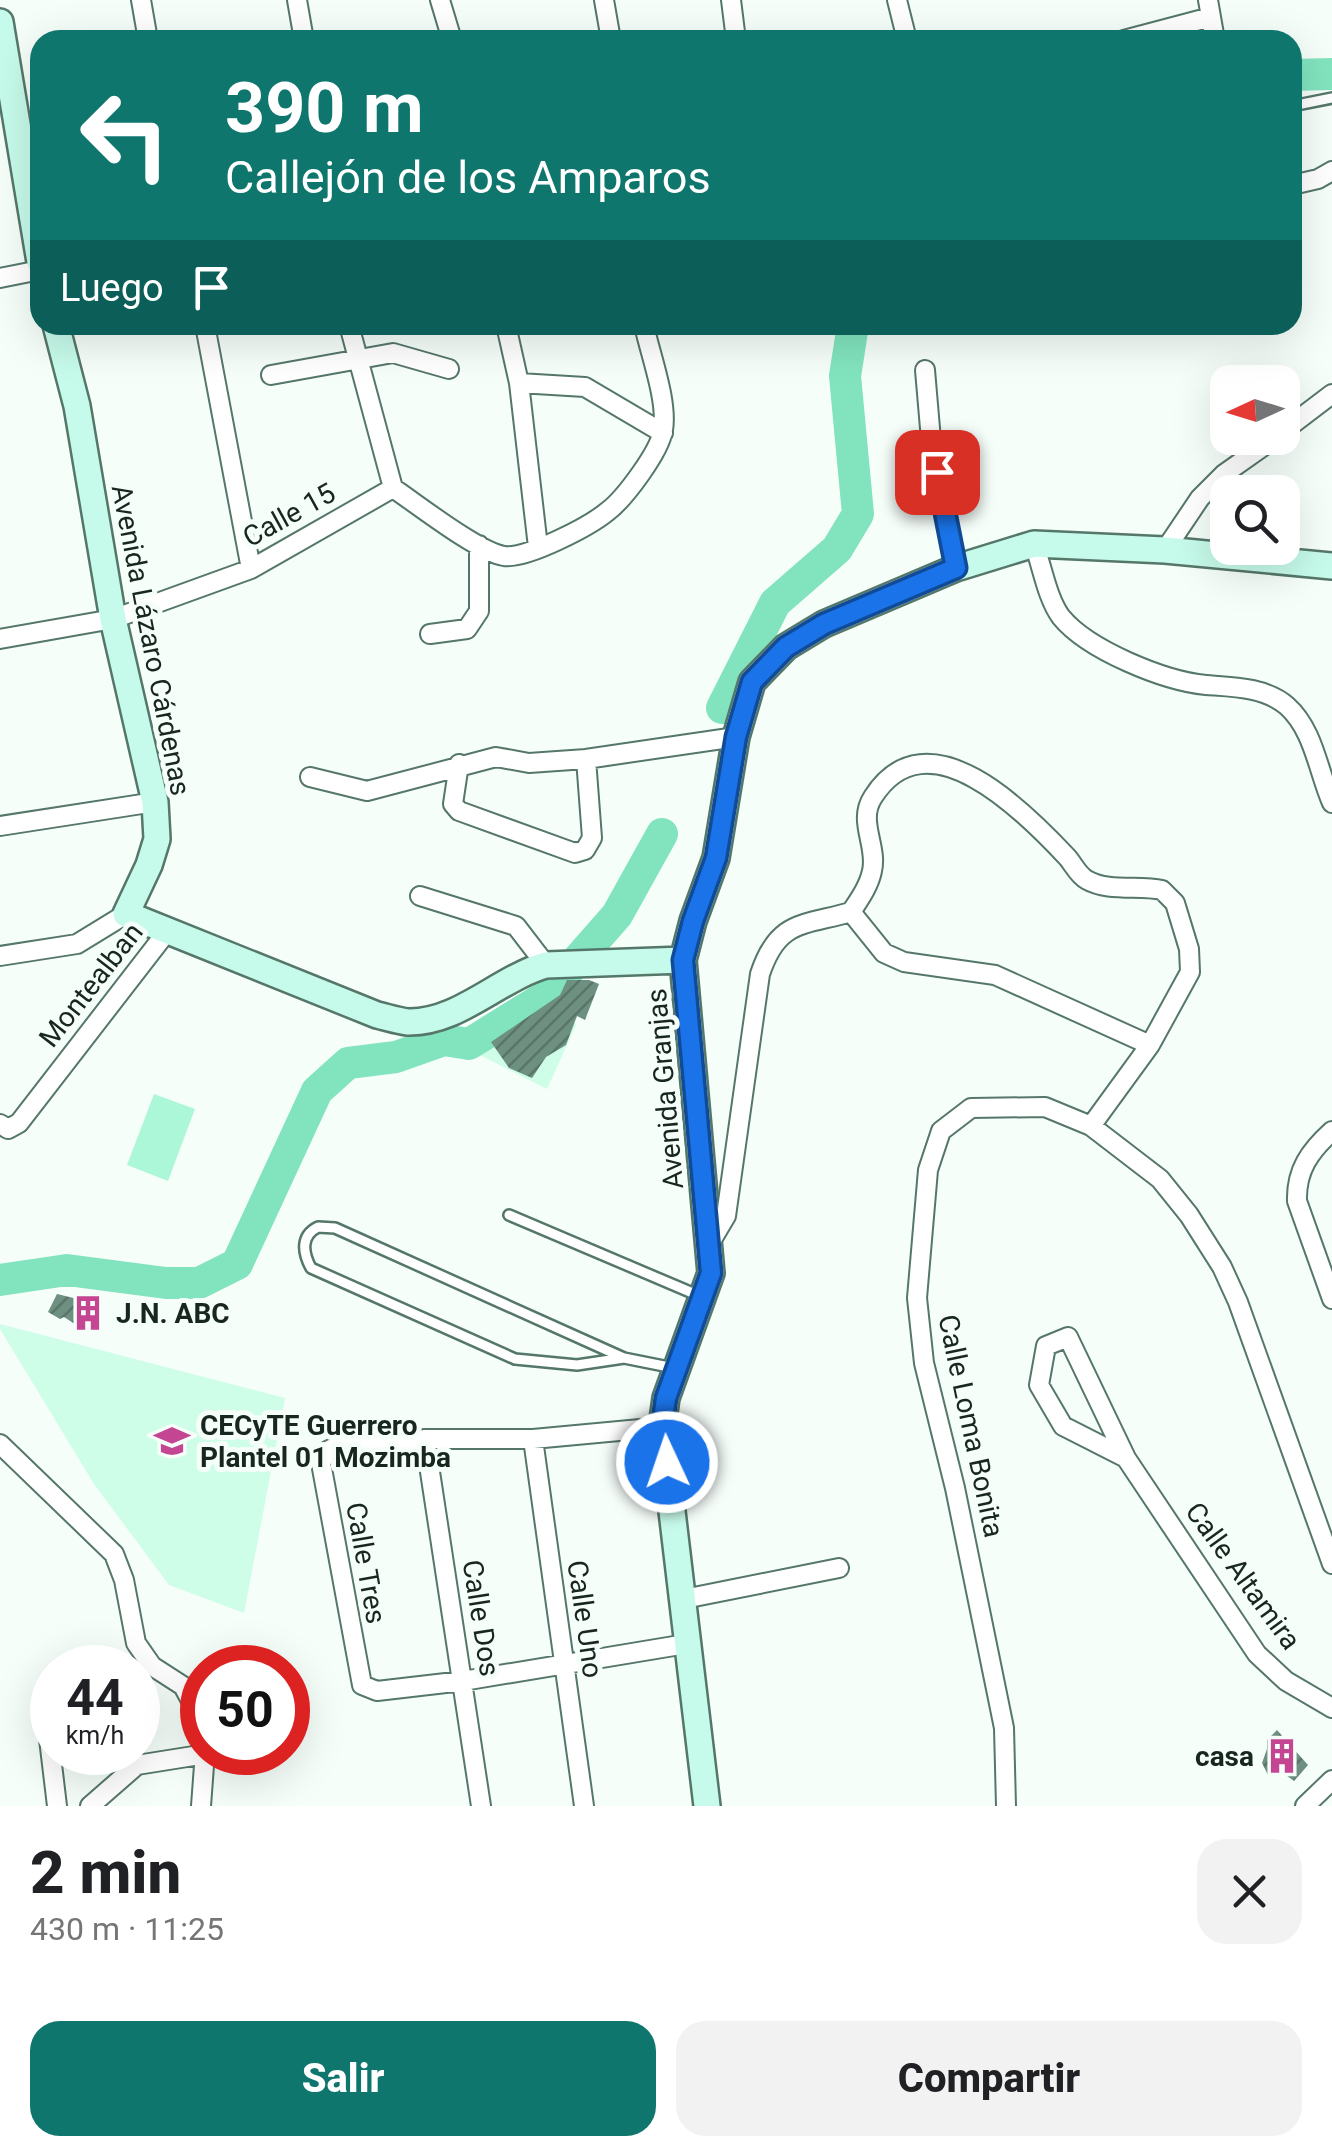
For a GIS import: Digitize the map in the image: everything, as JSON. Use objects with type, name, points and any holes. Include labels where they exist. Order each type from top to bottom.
[{"type":"main road","points":[[0,22],[30,202]]},
{"type":"main road","name":"Avenida Lázaro Cárdenas","points":[[59,335],[77,406],[113,619],[155,802],[156,839],[126,914]]},
{"type":"main road","name":"Avenida Granjas","points":[[707,1806],[662,1427],[666,1398],[711,1273],[683,960],[716,858],[736,737],[752,682],[786,647],[824,624],[956,568],[1034,544],[1164,550],[1332,566]]},
{"type":"main road","points":[[126,914],[377,1015],[408,1022],[444,1016],[529,970],[546,965],[683,960]]},
{"type":"street","points":[[140,0],[146,30]]},
{"type":"street","points":[[297,0],[302,30]]},
{"type":"street","points":[[440,0],[449,30]]},
{"type":"street","points":[[604,0],[609,30]]},
{"type":"street","points":[[730,0],[734,30]]},
{"type":"street","points":[[898,0],[905,30]]},
{"type":"street","points":[[1151,30],[1210,8]]},
{"type":"street","points":[[1302,183],[1332,171]]},
{"type":"street","points":[[0,278],[30,272]]},
{"type":"street","points":[[208,335],[250,569]]},
{"type":"street","points":[[352,335],[392,488],[502,556],[519,555],[596,520],[612,508],[658,448],[664,416],[646,335]]},
{"type":"street","points":[[508,335],[519,383],[538,547]]},
{"type":"street","points":[[271,375],[393,353],[448,369]]},
{"type":"street","points":[[926,370],[931,440],[956,568]]},
{"type":"street","points":[[519,383],[584,387],[663,433]]},
{"type":"street","points":[[1300,418],[1332,394]]},
{"type":"street","points":[[1164,550],[1200,498],[1251,455]]},
{"type":"street","name":"Calle 15","points":[[0,639],[113,619],[250,569],[392,488]]},
{"type":"street","points":[[1034,544],[1060,615],[1083,636],[1152,674],[1191,684],[1252,690],[1287,706],[1307,732],[1332,803]]},
{"type":"street","points":[[430,634],[467,628],[479,611],[480,545]]},
{"type":"street","points":[[310,776],[366,791],[496,757],[529,763],[586,759],[736,737]]},
{"type":"street","points":[[459,764],[453,804],[459,811],[575,853],[585,850],[592,838],[586,759]]},
{"type":"street","points":[[710,1243],[726,1216],[760,974],[768,948],[783,932],[851,912],[873,869],[866,816],[872,799],[885,782],[908,767],[947,765],[971,775],[1000,795],[1070,860],[1082,878],[1100,886],[1162,890],[1174,903],[1189,950],[1190,972],[1150,1045],[1091,1126]]},
{"type":"street","points":[[0,826],[155,802]]},
{"type":"street","points":[[420,896],[516,926],[546,965]]},
{"type":"street","points":[[851,912],[884,953],[904,962],[996,975],[1150,1045]]},
{"type":"street","points":[[0,956],[77,944],[126,914]]},
{"type":"street","name":"Montealban","points":[[0,1124],[8,1129],[20,1123],[169,929]]},
{"type":"street","name":"Calle Loma Bonita","points":[[1006,1806],[1004,1728],[955,1488],[924,1363],[917,1298],[928,1170],[942,1131],[970,1108],[1045,1107],[1091,1126],[1160,1179],[1190,1214],[1238,1302],[1332,1564]]},
{"type":"street","points":[[1332,1131],[1312,1150],[1296,1185],[1298,1202],[1332,1299]]},
{"type":"street","name":"Calle Altamira","points":[[1126,1458],[1063,1426],[1038,1384],[1046,1346],[1068,1337],[1126,1458],[1258,1654],[1286,1681],[1332,1708]]},
{"type":"street","points":[[425,1439],[533,1439],[662,1427]]},
{"type":"street","name":"Calle Tres","points":[[425,1439],[340,1445],[327,1451],[321,1463],[362,1684],[376,1691],[463,1681]]},
{"type":"street","name":"Calle Dos","points":[[425,1439],[481,1806]]},
{"type":"street","name":"Calle Uno","points":[[533,1439],[584,1806]]},
{"type":"street","points":[[0,1444],[114,1554],[124,1580],[136,1643],[152,1666],[180,1684]]},
{"type":"street","points":[[684,1599],[839,1568]]},
{"type":"street","points":[[463,1681],[686,1644]]},
{"type":"street","points":[[90,1806],[138,1765],[180,1757]]},
{"type":"street","points":[[53,1775],[57,1806]]},
{"type":"street","points":[[201,1806],[203,1775]]},
{"type":"street","points":[[1304,1806],[1332,1780]]},
{"type":"lane","points":[[1302,104],[1332,98]]},
{"type":"lane","points":[[509,1214],[704,1298]]},
{"type":"lane","points":[[624,1358],[577,1365],[515,1359],[312,1268],[304,1253],[306,1237],[318,1227],[335,1228],[624,1358],[679,1368]]},
{"type":"shaded area","points":[[555,995],[576,1025],[547,1089],[474,1052]]},
{"type":"shaded area","points":[[154,1094],[195,1109],[168,1181],[127,1165]]},
{"type":"shaded area","name":"CECyTE Guerrero Plantel 01 Mozimba","points":[[0,1324],[285,1398],[244,1613],[169,1585],[94,1484]]},
{"type":"building","points":[[567,980],[599,984],[585,1020],[577,1016],[566,1045],[546,1057],[532,1078],[509,1068],[491,1042],[560,995]]},
{"type":"building","name":"J.N. ABC","points":[[57,1294],[86,1301],[100,1310],[100,1331],[84,1330],[48,1312]]},
{"type":"building","name":"casa","points":[[1277,1730],[1308,1765],[1294,1781],[1279,1770],[1268,1775],[1262,1763],[1267,1740]]},
{"type":"waterway","points":[[1302,75],[1332,74]]},
{"type":"waterway","points":[[722,708],[775,603],[837,549],[858,514],[845,376],[851,335]]},
{"type":"waterway","points":[[0,1280],[67,1270],[166,1283],[199,1283],[237,1264],[317,1091],[348,1063],[396,1057],[444,1040],[469,1044],[545,997],[617,915],[662,834]]},
{"type":"place","name":"J.N. ABC","points":[[88,1313]]},
{"type":"place","name":"CECyTE Guerrero Plantel 01 Mozimba","points":[[172,1441]]},
{"type":"place","name":"casa","points":[[1282,1756]]},
{"type":"route","points":[[667,1462],[662,1427],[666,1398],[711,1273],[683,960],[716,858],[736,737],[752,682],[786,647],[824,624],[956,568],[937,472]]}]
